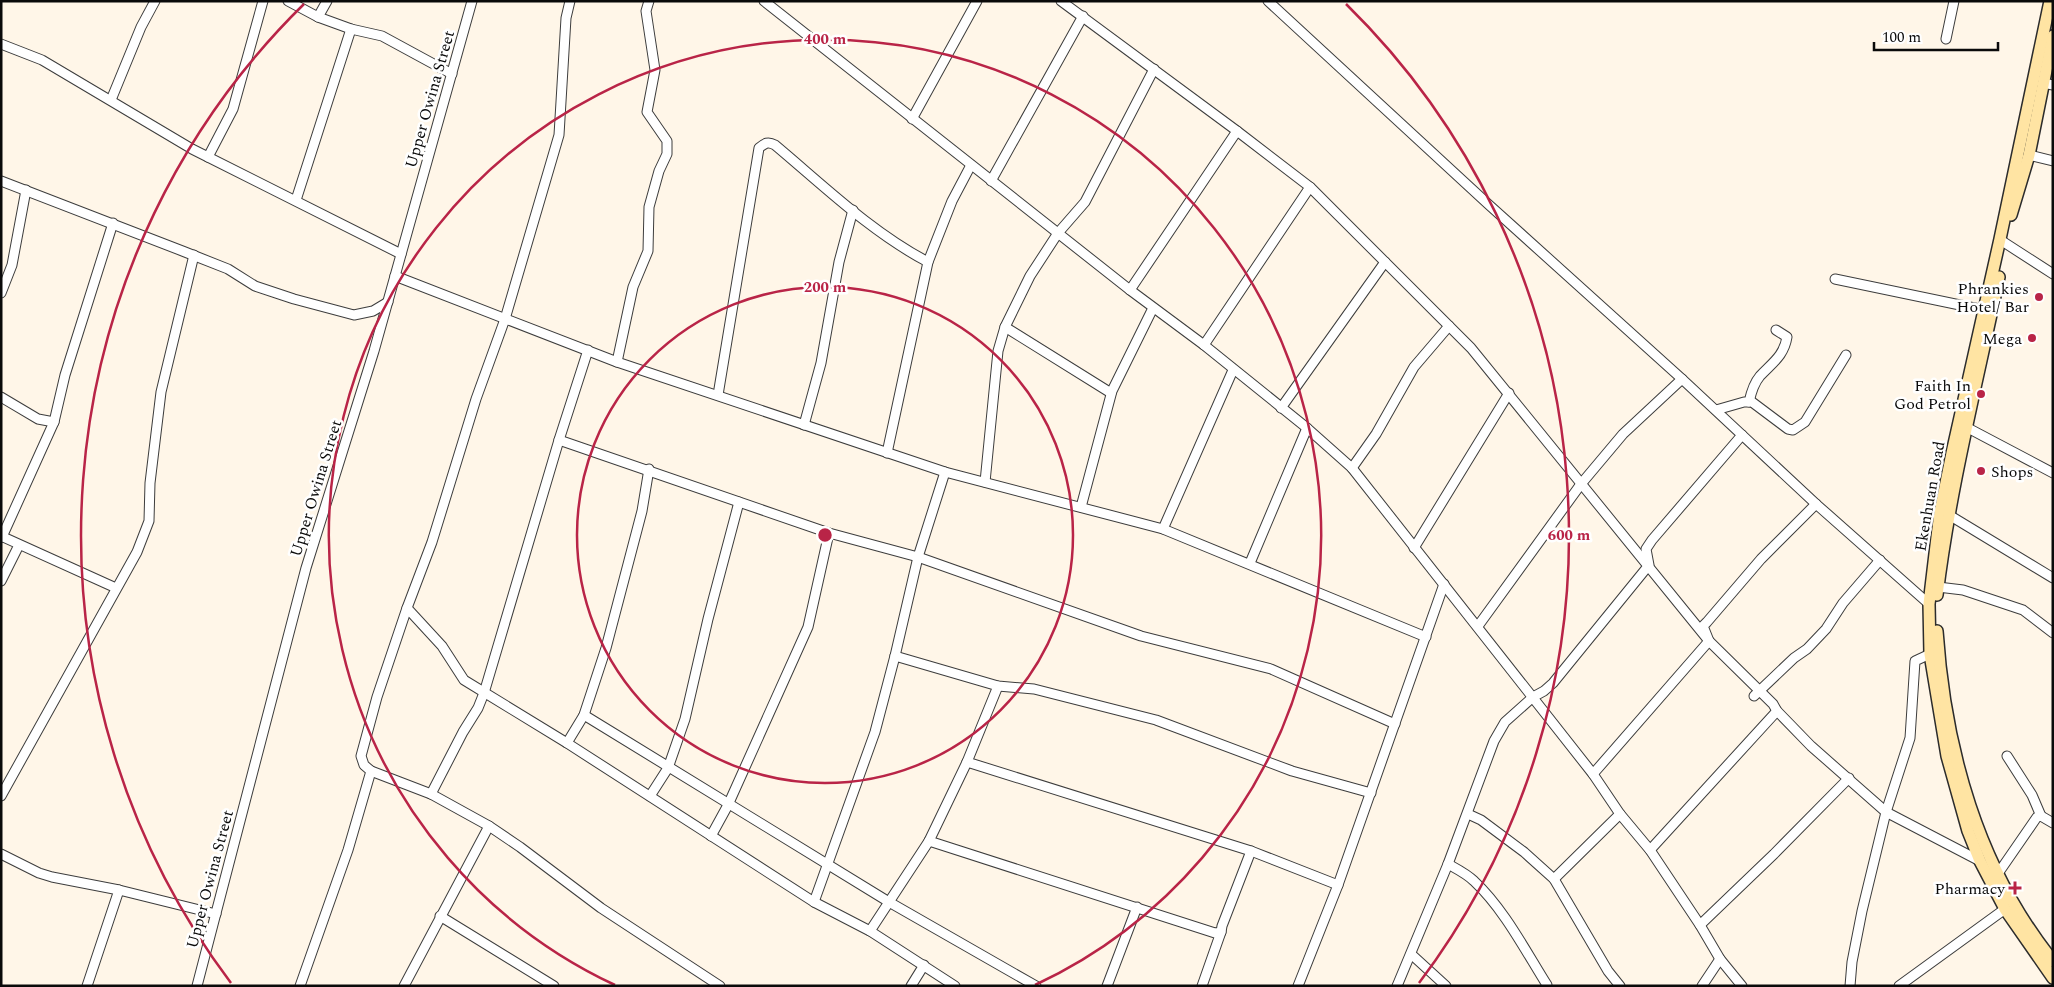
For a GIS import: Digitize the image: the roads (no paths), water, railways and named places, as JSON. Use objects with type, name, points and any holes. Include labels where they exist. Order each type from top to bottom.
[{"type":"main road","name":"Ekenhuan Road","points":[[2050,1],[1940,512],[1929,604],[1930,654],[1949,768],[1968,831],[1980,861],[2004,909],[2053,978]]},
{"type":"main road","name":"Ekenhuan Road","points":[[2053,36],[2048,84],[2002,241],[2003,260],[1966,427],[1949,515],[1938,587],[1936,615],[1939,657],[1955,754],[1977,828],[1997,875],[2017,910],[2053,961]]},
{"type":"street","points":[[111,100],[141,27],[155,1]]},
{"type":"street","points":[[208,157],[233,109],[263,1]]},
{"type":"street","points":[[288,1],[318,17],[382,36],[452,74]]},
{"type":"street","points":[[318,17],[327,1]]},
{"type":"street","name":"Upper Owina Street","points":[[197,986],[306,568],[388,302],[472,1]]},
{"type":"street","points":[[570,1],[566,18],[559,135],[505,319],[476,399],[432,542],[408,608],[361,756],[364,765],[372,771],[431,794],[489,826],[601,908],[720,986]]},
{"type":"street","points":[[617,362],[633,288],[648,252],[649,207],[659,171],[667,154],[667,141],[647,112],[655,70],[646,11],[649,1]]},
{"type":"street","points":[[764,1],[1153,308],[1204,345],[1307,428],[1352,468],[1594,774],[1620,814],[1650,850],[1700,925],[1720,959],[1742,986]]},
{"type":"street","points":[[912,119],[978,1]]},
{"type":"street","points":[[1061,1],[1310,187],[1471,348],[1709,641],[1773,704],[1776,710],[1811,746],[1886,812],[1980,861]]},
{"type":"street","points":[[1268,1],[1488,204],[1716,410],[1816,504],[1929,604]]},
{"type":"street","points":[[1946,39],[1954,1]]},
{"type":"street","points":[[991,181],[1083,16]]},
{"type":"street","points":[[296,200],[351,28]]},
{"type":"street","points":[[1,44],[42,60],[208,157],[401,254]]},
{"type":"street","points":[[985,482],[998,351],[1004,327],[1030,276],[1058,233],[1085,202],[1154,70]]},
{"type":"street","points":[[1130,290],[1237,131]]},
{"type":"street","points":[[718,395],[759,148],[764,143],[770,142],[775,145],[901,247],[928,262]]},
{"type":"street","points":[[2028,155],[2053,161]]},
{"type":"street","points":[[887,453],[928,262],[952,201],[971,165]]},
{"type":"street","points":[[1,181],[194,255],[228,270],[255,286],[335,312],[354,315],[373,311],[388,302]]},
{"type":"street","points":[[1204,345],[1310,187]]},
{"type":"street","points":[[1,293],[12,264],[26,190]]},
{"type":"street","points":[[804,425],[821,362],[839,262],[853,210]]},
{"type":"street","points":[[112,224],[66,375],[54,422],[2,537],[116,588]]},
{"type":"street","points":[[2002,241],[2053,274]]},
{"type":"street","points":[[1,796],[136,552],[149,521],[150,483],[161,392],[194,255]]},
{"type":"street","points":[[1281,408],[1385,262]]},
{"type":"street","points":[[395,276],[617,362],[887,453],[945,472],[1162,529],[1250,563],[1426,637]]},
{"type":"street","points":[[1835,279],[1984,310]]},
{"type":"street","points":[[1081,507],[1111,393],[1153,308]]},
{"type":"street","points":[[1352,468],[1376,434],[1414,367],[1449,326]]},
{"type":"street","points":[[1004,327],[1111,393]]},
{"type":"street","points":[[1749,402],[1756,382],[1780,356],[1786,342],[1787,338],[1776,330]]},
{"type":"street","points":[[431,794],[463,732],[478,708],[484,693],[559,440],[588,350]]},
{"type":"street","points":[[1716,410],[1752,402],[1788,429],[1793,430],[1805,422],[1846,355]]},
{"type":"street","points":[[1162,529],[1233,370]]},
{"type":"street","points":[[1478,626],[1581,484],[1623,434],[1682,379]]},
{"type":"street","points":[[1414,548],[1509,393]]},
{"type":"street","points":[[1,397],[38,420],[54,422]]},
{"type":"street","points":[[1966,427],[2053,473]]},
{"type":"street","points":[[1250,563],[1307,428]]},
{"type":"street","points":[[1397,986],[1468,814],[1494,741],[1505,722],[1532,696],[1544,691],[1553,683],[1649,565],[1646,549],[1652,540],[1742,436]]},
{"type":"street","points":[[559,440],[649,469],[829,533],[918,557],[1141,636],[1271,669],[1395,724]]},
{"type":"street","points":[[567,743],[584,715],[606,648],[642,511],[649,469]]},
{"type":"street","points":[[814,902],[875,732],[918,557],[945,472]]},
{"type":"street","points":[[650,796],[668,768],[685,719],[708,618],[739,502]]},
{"type":"street","points":[[1709,641],[1704,626],[1707,622],[1761,559],[1816,504]]},
{"type":"street","points":[[1949,515],[2053,578]]},
{"type":"street","points":[[711,836],[728,806],[808,627],[829,533]]},
{"type":"street","points":[[1,581],[19,544]]},
{"type":"street","points":[[1754,696],[1794,658],[1807,649],[1880,560]]},
{"type":"street","points":[[1298,986],[1338,885],[1444,584]]},
{"type":"street","points":[[1938,587],[1963,590],[2023,610],[2053,633]]},
{"type":"street","points":[[408,608],[442,646],[464,680],[567,743],[814,902],[870,931],[955,986]]},
{"type":"street","points":[[1594,774],[1709,641]]},
{"type":"street","points":[[1850,986],[1852,962],[1862,911],[1886,812],[1910,738],[1915,661],[1930,654]]},
{"type":"street","points":[[895,656],[998,686],[1034,689],[1156,720],[1292,772],[1371,793]]},
{"type":"street","points":[[870,931],[929,840],[967,762],[998,686]]},
{"type":"street","points":[[1650,850],[1776,710]]},
{"type":"street","points":[[584,715],[728,806],[889,902],[1036,986]]},
{"type":"street","points":[[2007,756],[2032,795],[2040,816],[2053,823]]},
{"type":"street","points":[[967,762],[1251,851],[1338,885]]},
{"type":"street","points":[[300,986],[348,850],[372,771]]},
{"type":"street","points":[[1700,925],[1849,778]]},
{"type":"street","points":[[1468,814],[1481,820],[1524,852],[1554,879],[1608,971],[1620,986]]},
{"type":"street","points":[[1554,879],[1620,814]]},
{"type":"street","points":[[1997,875],[2037,817],[2040,816]]},
{"type":"street","points":[[404,986],[489,826]]},
{"type":"street","points":[[929,840],[1215,933],[1221,932]]},
{"type":"street","points":[[1202,986],[1222,926],[1251,851]]},
{"type":"street","points":[[1,854],[39,873],[52,877],[118,890],[216,914]]},
{"type":"street","points":[[1448,864],[1472,879],[1486,894],[1510,926],[1547,985]]},
{"type":"street","points":[[87,986],[118,890]]},
{"type":"street","points":[[1107,986],[1136,907]]},
{"type":"street","points":[[1899,986],[2004,909]]},
{"type":"street","points":[[440,916],[554,986]]},
{"type":"street","points":[[1411,954],[1446,986]]},
{"type":"street","points":[[1702,986],[1720,959]]},
{"type":"street","points":[[911,986],[924,966]]},
{"type":"place","name":"Phrankies Hotel/ Bar","points":[[2039,297]]},
{"type":"place","name":"Mega","points":[[2032,338]]},
{"type":"place","name":"Faith In God Petrol","points":[[1981,394]]},
{"type":"place","name":"Shops","points":[[1981,471]]},
{"type":"place","name":"Pharmacy","points":[[2015,888]]}]
